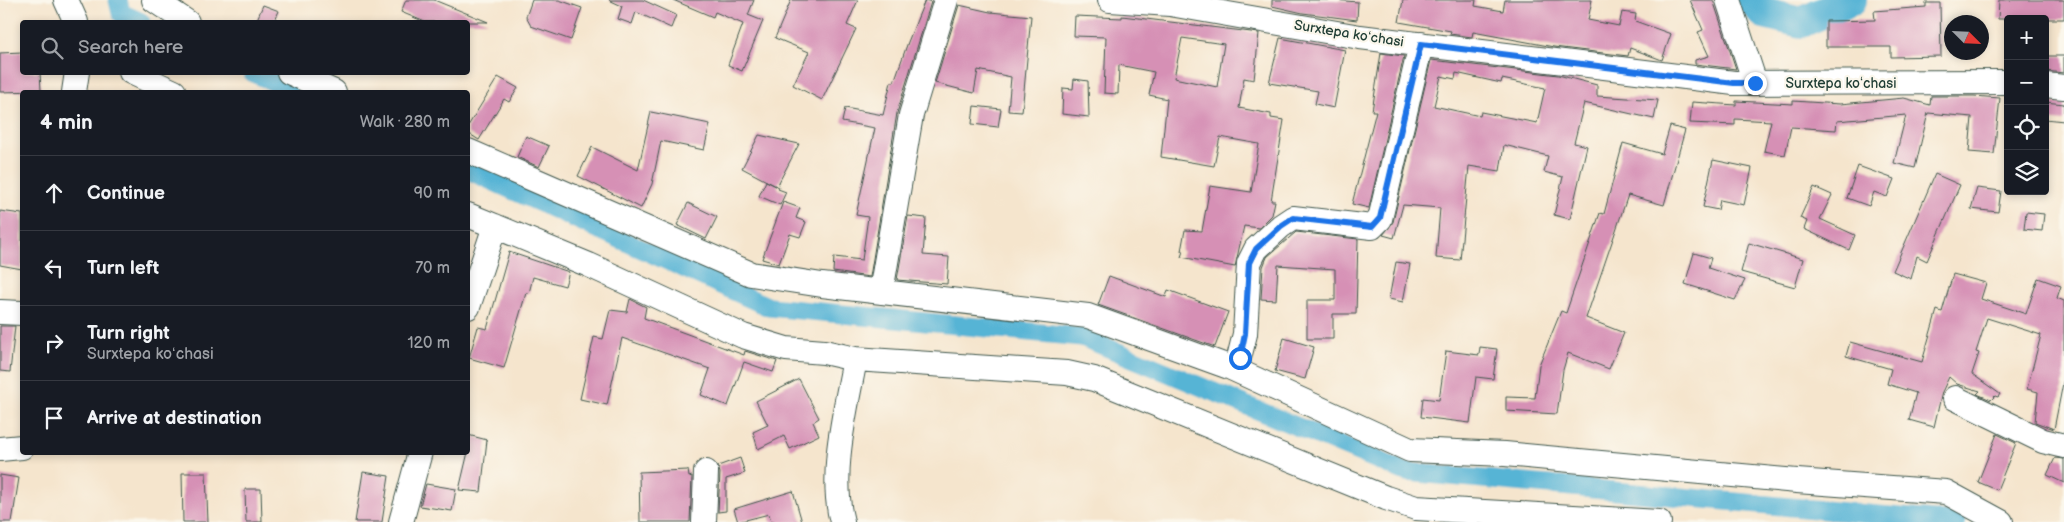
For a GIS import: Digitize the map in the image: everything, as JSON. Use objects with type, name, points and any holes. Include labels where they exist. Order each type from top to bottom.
[{"type":"street","points":[[66,0],[75,20]]},
{"type":"street","points":[[154,0],[184,20]]},
{"type":"street","points":[[881,292],[911,115],[946,0]]},
{"type":"street","name":"Surxtepa koʻchasi","points":[[1110,0],[1170,4],[1360,37],[1734,83],[2004,82]]},
{"type":"street","points":[[1728,0],[1755,83]]},
{"type":"street","points":[[1236,370],[1245,334],[1249,263],[1256,249],[1281,226],[1293,218],[1372,227],[1380,218],[1421,44]]},
{"type":"street","points":[[74,90],[77,75]]},
{"type":"street","points":[[137,75],[170,90]]},
{"type":"street","points":[[295,75],[329,90]]},
{"type":"street","points":[[2049,85],[2064,87]]},
{"type":"street","points":[[470,152],[750,274],[881,292],[1088,316],[1236,370],[1410,450],[1505,454],[1797,481],[1946,492],[2001,522]]},
{"type":"street","points":[[470,216],[589,265],[743,336],[786,349],[824,352],[855,359],[1067,373],[1094,379],[1386,498],[1416,508],[1659,522]]},
{"type":"street","points":[[470,301],[495,226]]},
{"type":"street","points":[[0,312],[20,313]]},
{"type":"street","points":[[842,522],[838,506],[839,445],[855,359]]},
{"type":"street","points":[[1955,398],[2043,441],[2064,446]]},
{"type":"street","points":[[0,449],[20,447]]},
{"type":"street","points":[[402,522],[419,455]]},
{"type":"street","points":[[704,522],[706,472]]},
{"type":"building","points":[[406,0],[434,0],[488,22],[420,20],[401,12]]},
{"type":"building","points":[[532,0],[559,0],[582,8],[571,40],[531,26],[526,17]]},
{"type":"building","points":[[609,0],[643,0],[676,15],[671,28],[636,12],[632,24],[618,19],[622,6]]},
{"type":"building","points":[[673,0],[754,0],[748,15],[763,21],[742,71],[728,65],[743,24],[715,12],[713,17]]},
{"type":"building","points":[[791,0],[858,0],[847,25],[856,29],[822,100],[793,85],[809,52],[775,38]]},
{"type":"building","points":[[925,0],[931,2],[897,113],[870,277],[833,272],[834,257],[862,260],[868,217],[856,215],[875,128],[842,122],[845,108],[883,115],[891,82],[894,82]]},
{"type":"building","points":[[1272,0],[1358,2],[1357,20],[1303,13],[1272,6]]},
{"type":"building","points":[[1403,0],[1476,0],[1475,6],[1503,11],[1505,0],[1592,0],[1588,20],[1619,26],[1622,12],[1636,14],[1635,21],[1671,34],[1662,60],[1630,48],[1628,56],[1554,47],[1473,32],[1472,37],[1450,34],[1451,31],[1399,22]]},
{"type":"building","points":[[1690,0],[1713,0],[1736,69],[1695,64],[1695,60],[1709,56],[1698,32],[1703,30]]},
{"type":"building","points":[[1999,0],[2064,0],[2064,19],[2049,19],[2049,15],[2004,15],[2004,19],[1998,19]]},
{"type":"building","points":[[1926,3],[1940,3],[1941,56],[1891,57],[1891,47],[1826,47],[1826,21],[1875,20],[1874,11],[1926,7]]},
{"type":"building","points":[[263,5],[279,11],[275,20],[257,20]]},
{"type":"building","points":[[959,5],[990,12],[1031,16],[1022,112],[1008,111],[1011,77],[978,70],[974,93],[935,83]]},
{"type":"building","points":[[1075,16],[1122,18],[1122,16],[1259,33],[1254,80],[1244,78],[1239,108],[1271,114],[1271,118],[1284,120],[1271,201],[1275,201],[1272,215],[1259,228],[1244,226],[1235,267],[1181,257],[1185,230],[1202,231],[1210,186],[1251,192],[1259,144],[1220,137],[1214,166],[1161,157],[1167,99],[1149,95],[1154,72],[1119,65],[1118,94],[1104,93],[1106,37],[1074,36]],"holes":[[[1182,38],[1224,44],[1217,87],[1174,78]]]},
{"type":"building","points":[[1280,38],[1345,50],[1334,108],[1315,104],[1318,91],[1269,83]]},
{"type":"building","points":[[20,52],[20,75],[40,75],[41,90],[0,92],[0,53]]},
{"type":"building","points":[[1381,53],[1404,56],[1369,208],[1352,204],[1376,111],[1372,111]]},
{"type":"building","points":[[2049,56],[2064,56],[2064,73],[2049,71]]},
{"type":"building","points":[[1431,60],[1558,75],[1597,85],[1597,96],[1658,100],[1654,119],[1584,103],[1574,143],[1587,146],[1570,219],[1554,215],[1563,177],[1544,172],[1548,156],[1504,145],[1500,171],[1469,166],[1460,260],[1436,258],[1440,208],[1403,205],[1394,238],[1383,235],[1393,222]],"holes":[[[1456,73],[1501,83],[1502,79],[1545,88],[1537,123],[1481,112],[1480,116],[1434,106],[1441,76],[1455,79]]]},
{"type":"building","points":[[498,77],[518,88],[509,102],[504,99],[479,140],[470,134],[470,123]]},
{"type":"building","points":[[1074,79],[1088,81],[1089,117],[1062,114],[1063,88],[1073,89]]},
{"type":"building","points":[[1931,96],[2000,98],[1994,154],[1969,152],[1972,117],[1928,113],[1915,168],[1894,163],[1906,115],[1837,121],[1836,130],[1791,127],[1785,155],[1764,151],[1771,121],[1735,119],[1735,125],[1690,123],[1692,102],[1736,105],[1736,101],[1793,104],[1793,101],[1840,104],[1904,98],[1930,105]]},
{"type":"building","points":[[2049,102],[2064,104],[2064,121],[2049,119]]},
{"type":"building","points":[[974,106],[1001,109],[998,127],[972,124]]},
{"type":"building","points":[[651,112],[710,124],[704,150],[661,141],[652,184],[641,208],[578,176],[592,147],[638,170]]},
{"type":"building","points":[[1670,126],[1685,130],[1664,205],[1628,195],[1586,318],[1624,333],[1609,369],[1568,353],[1563,370],[1557,414],[1506,411],[1506,397],[1535,398],[1539,365],[1561,311],[1566,313],[1600,213],[1604,214],[1623,143],[1662,154]]},
{"type":"building","points":[[759,135],[799,144],[777,186],[779,187],[778,189],[786,192],[780,205],[759,196],[766,181],[776,186],[742,168]]},
{"type":"building","points":[[526,136],[549,146],[539,167],[517,157]]},
{"type":"building","points":[[1713,160],[1752,168],[1744,205],[1720,200],[1718,210],[1703,207]]},
{"type":"building","points":[[1858,166],[1894,179],[1887,197],[1874,192],[1869,206],[1847,198]]},
{"type":"building","points":[[1935,174],[1960,185],[1927,261],[1917,256],[1911,279],[1893,271]]},
{"type":"building","points":[[1814,187],[1832,195],[1820,219],[1855,235],[1849,250],[1804,229],[1807,221],[1800,218]]},
{"type":"building","points":[[1977,188],[2001,191],[1998,212],[1971,209]]},
{"type":"building","points":[[783,202],[800,208],[796,218],[806,222],[800,237],[790,234],[779,264],[762,259]]},
{"type":"building","points":[[688,203],[717,217],[706,239],[677,225]]},
{"type":"building","points":[[0,211],[20,214],[20,269],[0,265]]},
{"type":"building","points":[[2026,212],[2044,214],[2042,231],[2024,229]]},
{"type":"building","points":[[908,216],[926,218],[923,255],[949,257],[947,284],[897,280]]},
{"type":"building","points":[[1296,232],[1358,239],[1356,314],[1333,314],[1333,339],[1307,339],[1307,300],[1335,300],[1335,269],[1278,265],[1276,300],[1261,299],[1263,267],[1267,257]]},
{"type":"building","points":[[1749,243],[1803,259],[1795,287],[1741,272]]},
{"type":"building","points":[[509,252],[569,272],[565,286],[533,277],[529,293],[526,293],[504,368],[470,358],[478,327],[487,329]]},
{"type":"building","points":[[1694,253],[1711,258],[1708,268],[1745,280],[1735,300],[1685,284]]},
{"type":"building","points":[[1396,262],[1410,264],[1403,302],[1389,299]]},
{"type":"building","points":[[1953,274],[1986,283],[1981,299],[2026,314],[2038,278],[2061,286],[2057,298],[2064,301],[2064,378],[2054,429],[2035,422],[2038,392],[2027,389],[2041,335],[1987,318],[1976,352],[1979,353],[1972,374],[2000,394],[1991,400],[1977,394],[1980,391],[1957,384],[1949,377],[1942,392],[1934,427],[1909,420],[1916,393],[1887,384],[1891,369],[1846,356],[1850,342],[1922,362],[1937,310],[1942,312]]},
{"type":"building","points":[[1109,276],[1166,297],[1168,290],[1228,312],[1215,347],[1098,305]]},
{"type":"building","points":[[630,299],[646,307],[644,318],[744,355],[745,351],[777,361],[773,372],[744,362],[728,406],[701,395],[710,369],[622,338],[607,405],[580,399],[594,337],[603,339],[610,310],[627,312]]},
{"type":"building","points":[[0,326],[15,326],[10,372],[0,371]]},
{"type":"building","points":[[1284,338],[1314,347],[1305,379],[1275,371]]},
{"type":"building","points":[[1480,347],[1497,349],[1493,379],[1476,377],[1470,423],[1421,417],[1423,398],[1439,400],[1446,351],[1479,355]]},
{"type":"building","points":[[799,379],[819,418],[813,422],[819,435],[790,449],[784,436],[758,449],[753,432],[768,425],[756,401]]},
{"type":"building","points":[[1997,434],[2016,443],[1997,490],[1978,482]]},
{"type":"building","points":[[470,436],[487,440],[481,492],[459,490],[467,455],[470,455]]},
{"type":"building","points":[[740,458],[745,473],[726,479],[726,511],[718,512],[720,473],[718,466]]},
{"type":"building","points":[[2055,458],[2064,459],[2064,483],[2047,475]]},
{"type":"building","points":[[688,470],[689,477],[692,476],[690,522],[640,522],[639,472]]},
{"type":"building","points":[[363,472],[389,476],[382,522],[355,522]]},
{"type":"building","points":[[182,473],[206,473],[208,522],[183,522]]},
{"type":"building","points":[[0,475],[19,478],[12,522],[0,522]]},
{"type":"building","points":[[426,484],[456,489],[452,511],[420,506]]},
{"type":"building","points":[[245,489],[261,489],[262,522],[246,522]]},
{"type":"building","points":[[793,491],[802,522],[771,522],[769,514],[738,522],[734,509]]},
{"type":"waterway","points":[[118,0],[121,13],[137,20]]},
{"type":"waterway","points":[[1752,0],[1764,13],[1801,22],[1851,0]]},
{"type":"waterway","points":[[259,75],[292,90]]},
{"type":"waterway","points":[[470,171],[769,307],[1082,337],[1406,472],[1956,522]]},
{"type":"route","points":[[1240,358],[1245,334],[1249,263],[1256,249],[1281,226],[1293,218],[1372,227],[1380,218],[1421,44],[1734,83],[1755,83]]}]
